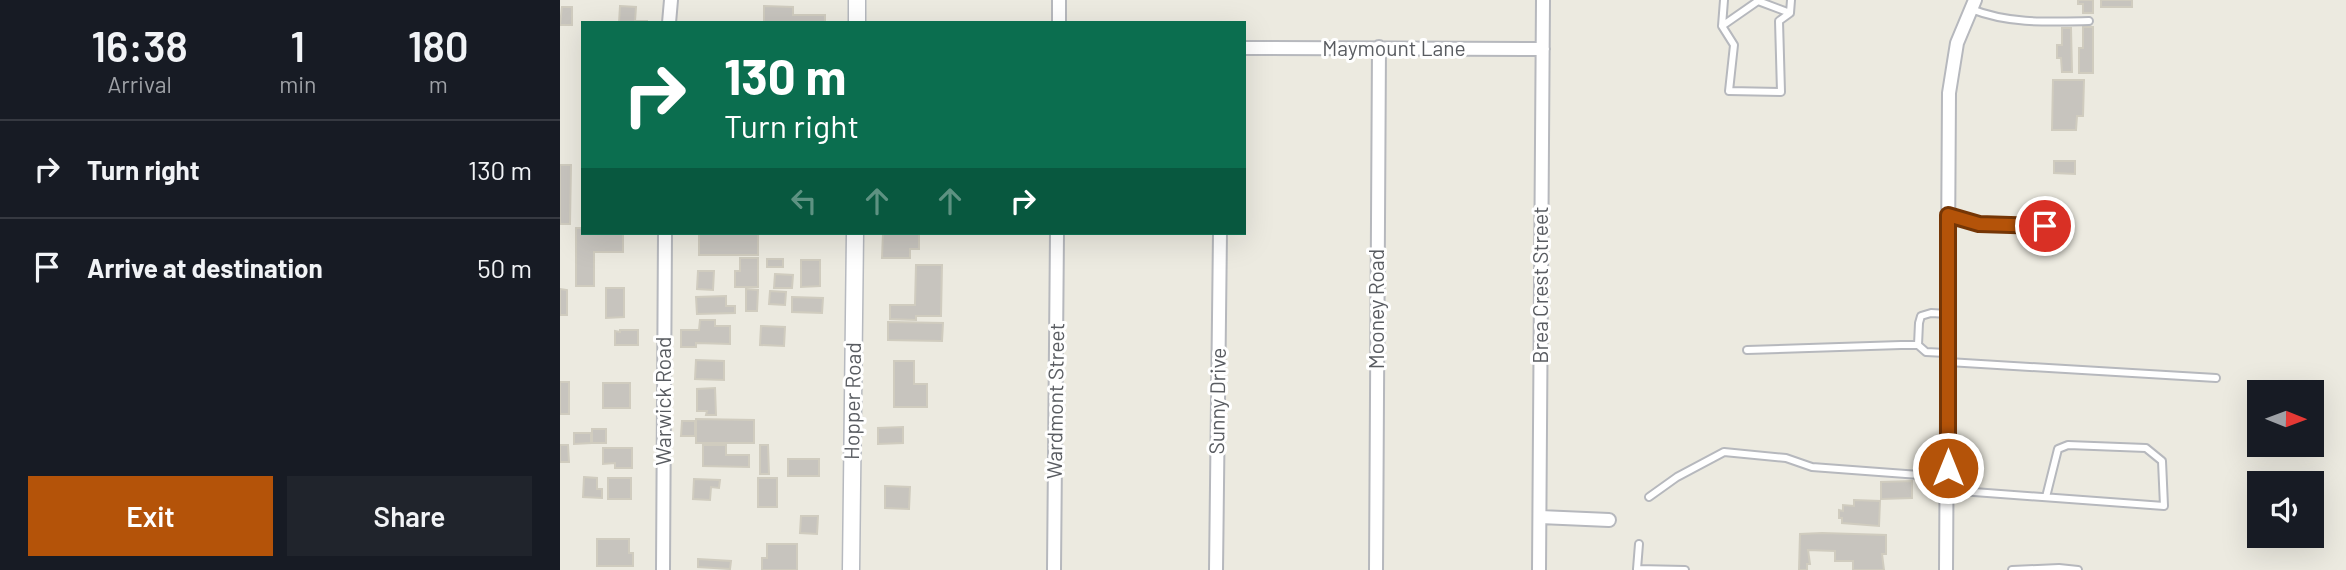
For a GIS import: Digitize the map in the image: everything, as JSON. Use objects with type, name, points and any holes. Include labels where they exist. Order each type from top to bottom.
[{"type":"main road","points":[[857,0],[857,21]]},
{"type":"main road","name":"Hopper Road","points":[[851,570],[855,235]]},
{"type":"street","points":[[669,21],[671,0]]},
{"type":"street","points":[[1059,0],[1059,21]]},
{"type":"street","name":"Brea Crest Street","points":[[1539,570],[1543,0]]},
{"type":"street","points":[[1945,570],[1949,93],[1958,43],[1973,5]]},
{"type":"street","name":"Mooney Road","points":[[1376,570],[1380,47]]},
{"type":"street","name":"Maymount Lane","points":[[1246,48],[1543,49]]},
{"type":"street","name":"Warwick Road","points":[[663,570],[665,235]]},
{"type":"street","name":"Wardmont Street","points":[[1054,570],[1057,235]]},
{"type":"street","name":"Sunny Drive","points":[[1216,570],[1220,235]]},
{"type":"street","points":[[1540,517],[1609,520]]},
{"type":"lane","points":[[1724,0],[1722,26],[1734,45],[1729,91],[1781,92],[1779,21],[1790,13],[1791,0]]},
{"type":"lane","points":[[1722,26],[1758,1],[1790,13]]},
{"type":"lane","points":[[1973,5],[1993,18],[2048,22],[2089,21]]},
{"type":"lane","points":[[1948,215],[1979,224],[2067,227]]},
{"type":"lane","points":[[1918,345],[1921,316],[1948,314]]},
{"type":"lane","points":[[1747,350],[1918,345],[1926,352],[1948,357],[2216,378]]},
{"type":"lane","points":[[1649,497],[1677,477],[1724,452],[1738,452],[1786,458],[1812,467],[2046,497],[2164,506],[2162,461],[2146,448],[2068,445],[2058,449],[2046,497]]},
{"type":"lane","points":[[1639,544],[1637,569],[1685,570]]},
{"type":"lane","points":[[2012,570],[2078,570]]},
{"type":"building","points":[[2078,0],[2093,0],[2093,13],[2083,13],[2083,4],[2078,4]]},
{"type":"building","points":[[2101,0],[2132,0],[2132,7],[2101,7]]},
{"type":"building","points":[[620,6],[636,7],[635,21],[619,21]]},
{"type":"building","points":[[764,6],[793,7],[793,15],[825,15],[825,21],[764,21]]},
{"type":"building","points":[[562,7],[572,7],[572,25],[560,25]]},
{"type":"building","points":[[2083,27],[2093,27],[2093,73],[2079,73],[2079,48],[2083,48]]},
{"type":"building","points":[[2062,28],[2071,28],[2072,72],[2062,72],[2061,58],[2057,58],[2057,45],[2062,45]]},
{"type":"building","points":[[2053,80],[2084,80],[2083,116],[2077,116],[2076,130],[2052,130]]},
{"type":"building","points":[[2054,161],[2075,161],[2075,174],[2054,173]]},
{"type":"building","points":[[560,165],[571,165],[570,224],[560,224]]},
{"type":"building","points":[[576,228],[581,228],[581,235],[623,235],[623,252],[594,252],[594,286],[576,286]]},
{"type":"building","points":[[699,235],[758,235],[758,255],[699,255]]},
{"type":"building","points":[[883,235],[919,235],[919,249],[910,249],[910,258],[882,258]]},
{"type":"building","points":[[740,258],[758,258],[758,287],[735,287],[735,271],[740,271]]},
{"type":"building","points":[[767,259],[783,259],[783,267],[767,267]]},
{"type":"building","points":[[801,260],[820,260],[820,286],[801,287]]},
{"type":"building","points":[[916,265],[942,265],[941,316],[916,316],[916,320],[890,319],[890,305],[915,305]]},
{"type":"building","points":[[698,271],[714,271],[713,290],[697,289]]},
{"type":"building","points":[[775,274],[793,275],[792,288],[774,288]]},
{"type":"building","points":[[606,288],[624,288],[624,317],[606,318]]},
{"type":"building","points":[[560,289],[567,290],[567,315],[560,315]]},
{"type":"building","points":[[746,289],[758,290],[757,311],[746,311]]},
{"type":"building","points":[[770,291],[786,292],[785,305],[769,304]]},
{"type":"building","points":[[726,296],[726,306],[735,306],[735,313],[697,314],[696,297]]},
{"type":"building","points":[[792,297],[823,298],[822,313],[792,312]]},
{"type":"building","points":[[700,320],[715,320],[715,326],[730,326],[730,344],[696,343],[696,347],[681,347],[681,330],[699,330]]},
{"type":"building","points":[[888,322],[943,323],[942,341],[888,340]]},
{"type":"building","points":[[761,326],[785,327],[784,346],[760,345]]},
{"type":"building","points":[[638,330],[638,345],[615,345],[615,331]]},
{"type":"building","points":[[696,360],[724,361],[724,380],[695,379]]},
{"type":"building","points":[[894,361],[914,361],[914,384],[927,384],[927,407],[894,407]]},
{"type":"building","points":[[560,382],[569,382],[569,414],[560,414]]},
{"type":"building","points":[[603,383],[630,383],[630,408],[603,408]]},
{"type":"building","points":[[715,388],[716,415],[697,411],[697,389]]},
{"type":"building","points":[[696,419],[754,420],[754,443],[696,443]]},
{"type":"building","points":[[682,421],[695,421],[695,436],[681,436]]},
{"type":"building","points":[[903,427],[903,443],[878,444],[878,428]]},
{"type":"building","points":[[592,429],[606,429],[606,443],[592,443]]},
{"type":"building","points":[[574,433],[591,433],[591,443],[574,444]]},
{"type":"building","points":[[560,445],[568,445],[569,462],[560,462]]},
{"type":"building","points":[[703,445],[726,445],[726,455],[749,455],[749,467],[703,466]]},
{"type":"building","points":[[760,445],[768,445],[769,474],[760,474]]},
{"type":"building","points":[[603,448],[632,448],[632,468],[615,468],[615,463],[603,464]]},
{"type":"building","points":[[788,459],[819,459],[819,476],[788,476]]},
{"type":"building","points":[[584,477],[597,478],[597,489],[602,489],[602,498],[583,497]]},
{"type":"building","points":[[608,478],[631,478],[631,499],[608,499]]},
{"type":"building","points":[[758,478],[777,478],[777,507],[758,507]]},
{"type":"building","points":[[694,479],[720,480],[719,488],[711,487],[710,500],[693,499]]},
{"type":"building","points":[[1912,481],[1912,498],[1881,499],[1881,482]]},
{"type":"building","points":[[885,486],[910,487],[909,509],[885,508]]},
{"type":"building","points":[[1854,500],[1880,501],[1879,526],[1842,523],[1839,510],[1843,511],[1843,505],[1854,506]]},
{"type":"building","points":[[801,516],[818,516],[817,534],[800,533]]},
{"type":"building","points":[[1800,534],[1886,535],[1886,554],[1882,554],[1884,570],[1853,570],[1853,561],[1835,561],[1835,551],[1808,550],[1810,564],[1807,564],[1807,570],[1799,570]]},
{"type":"building","points":[[597,539],[629,539],[633,566],[597,566]]},
{"type":"building","points":[[767,544],[797,544],[797,570],[762,570],[762,558],[767,558]]},
{"type":"building","points":[[698,559],[731,561],[730,569],[698,567]]},
{"type":"route","points":[[1948,468],[1948,215],[1979,224],[2045,226]]}]
